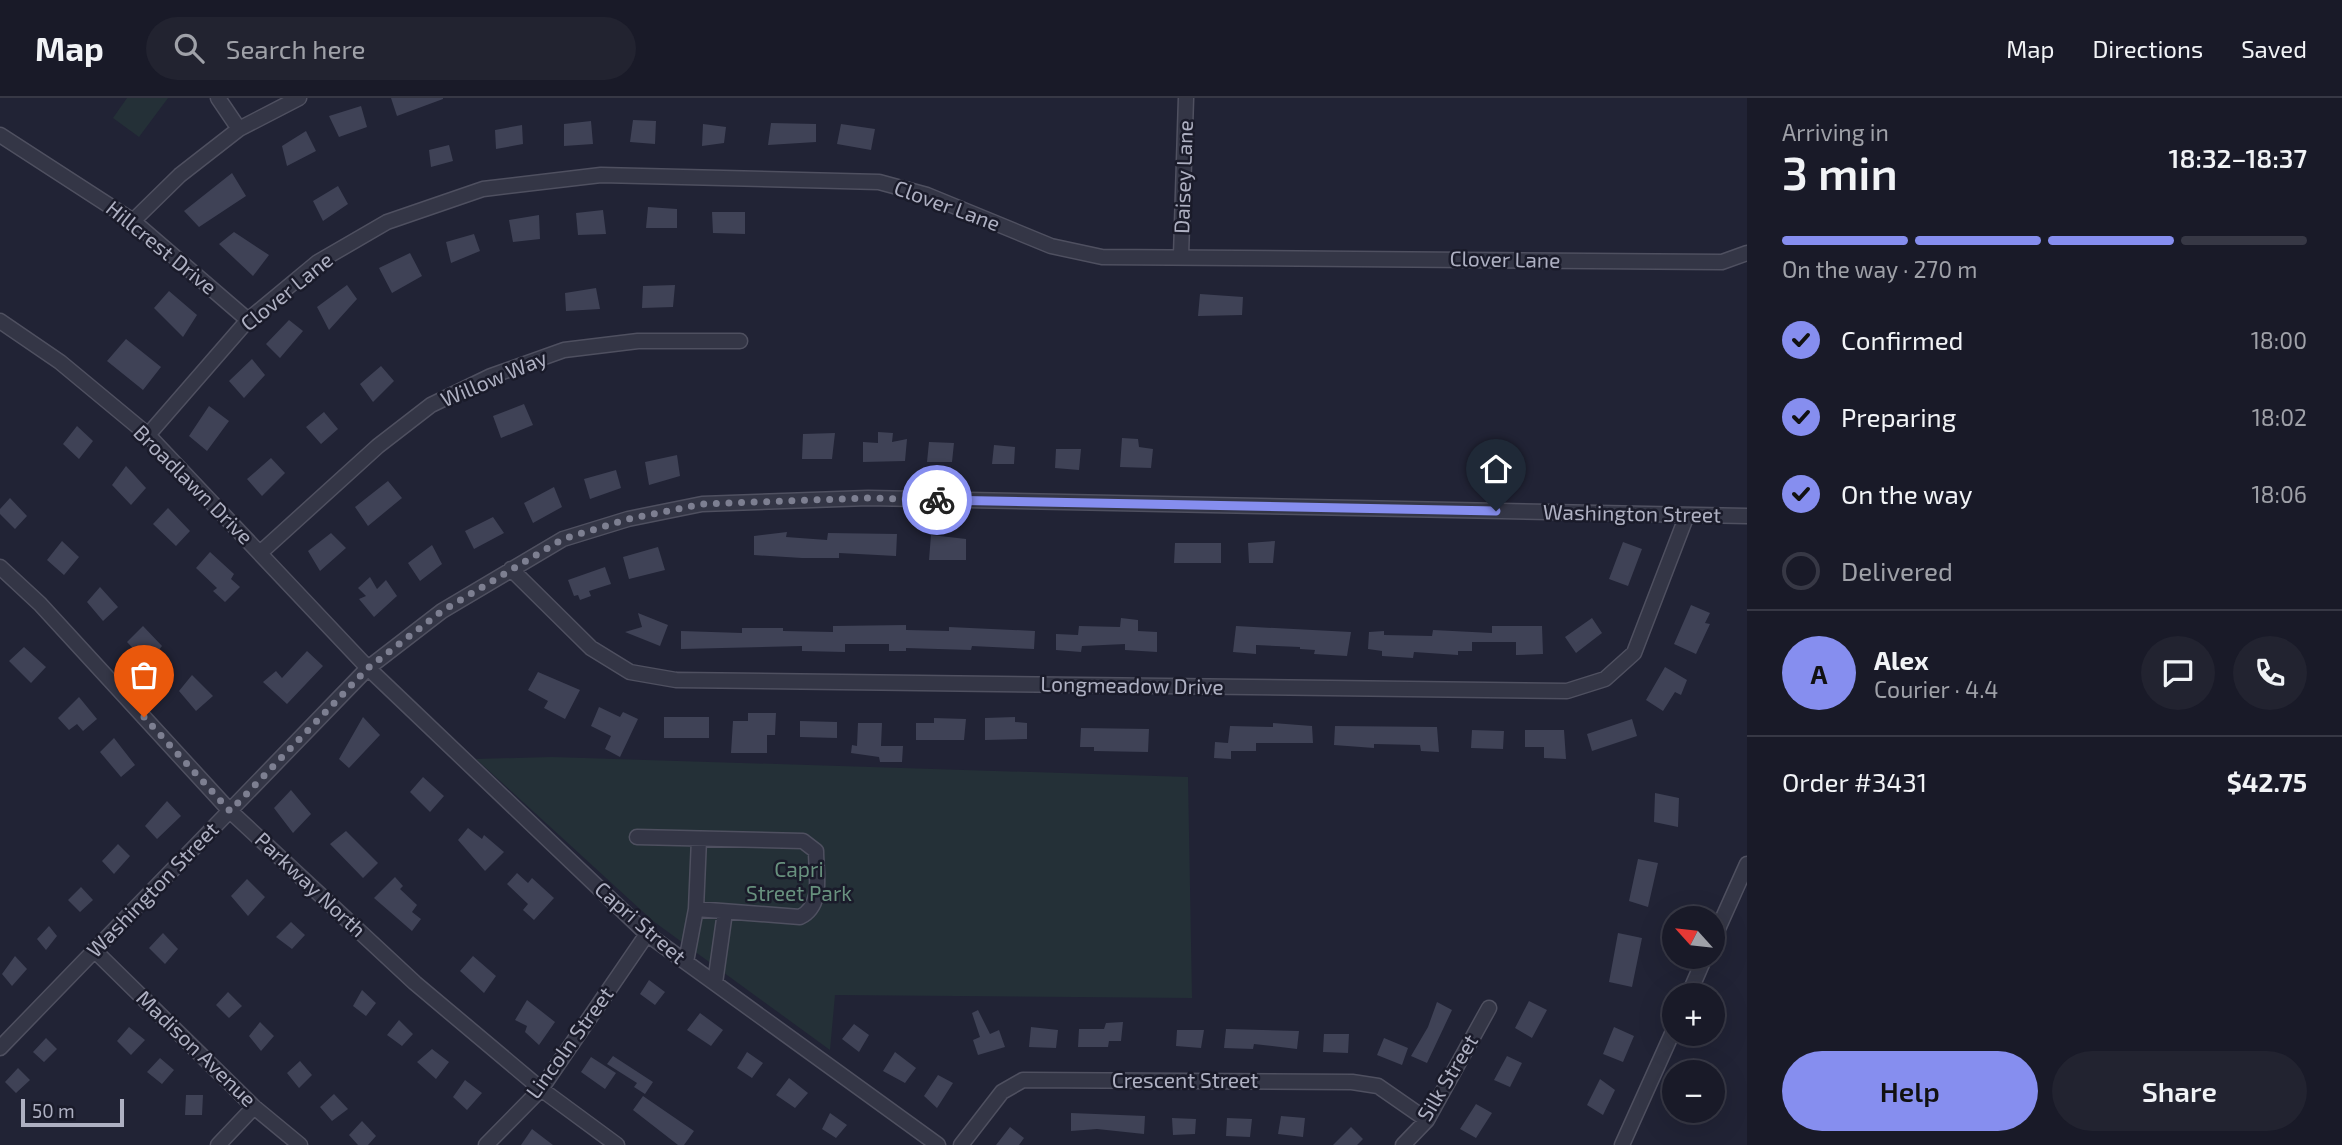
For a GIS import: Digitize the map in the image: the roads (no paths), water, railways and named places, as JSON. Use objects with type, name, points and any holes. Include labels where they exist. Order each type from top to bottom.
[{"type":"street","points":[[218,98],[240,129]]},
{"type":"street","points":[[133,221],[180,175],[240,129],[299,98]]},
{"type":"street","name":"Daisey Lane","points":[[1181,256],[1186,98]]},
{"type":"street","name":"Hillcrest Drive","points":[[0,135],[133,221],[248,320]]},
{"type":"street","name":"Clover Lane","points":[[148,435],[248,320],[318,262],[387,222],[484,189],[601,175],[879,182],[927,195],[1051,246],[1102,257],[1722,262],[1747,253]]},
{"type":"street","name":"Broadlawn Drive","points":[[0,321],[60,362],[148,435],[368,668]]},
{"type":"street","name":"Willow Way","points":[[260,553],[378,446],[420,413],[491,376],[564,350],[638,341],[740,341]]},
{"type":"street","name":"Washington Street","points":[[0,1048],[368,668],[442,611],[563,539],[628,519],[702,504],[868,498],[1747,516]]},
{"type":"street","name":"Longmeadow Drive","points":[[511,569],[591,648],[631,672],[676,680],[1567,691],[1605,679],[1634,653],[1687,515]]},
{"type":"street","name":"Parkway North","points":[[0,567],[40,604],[230,811],[415,983],[541,1089],[617,1145]]},
{"type":"street","name":"Capri Street","points":[[368,668],[647,934],[938,1145]]},
{"type":"street","points":[[637,837],[803,841],[816,852],[816,903],[810,912],[800,917],[696,909]]},
{"type":"street","points":[[686,962],[696,909],[699,839]]},
{"type":"street","points":[[1726,915],[1743,882],[1747,864]]},
{"type":"street","points":[[715,983],[725,912]]},
{"type":"street","name":"Lincoln Street","points":[[486,1145],[541,1089],[647,934]]},
{"type":"street","name":"Madison Avenue","points":[[94,950],[254,1107],[300,1145]]},
{"type":"street","name":"Silk Street","points":[[1403,1145],[1427,1120],[1489,1008]]},
{"type":"street","points":[[1622,1145],[1666,1046]]},
{"type":"street","name":"Crescent Street","points":[[961,1145],[1002,1092],[1023,1080],[1352,1082],[1378,1086],[1427,1120]]},
{"type":"street","points":[[218,1145],[254,1107]]},
{"type":"park label","name":"Capri Street Park","points":[[799,882]]}]
